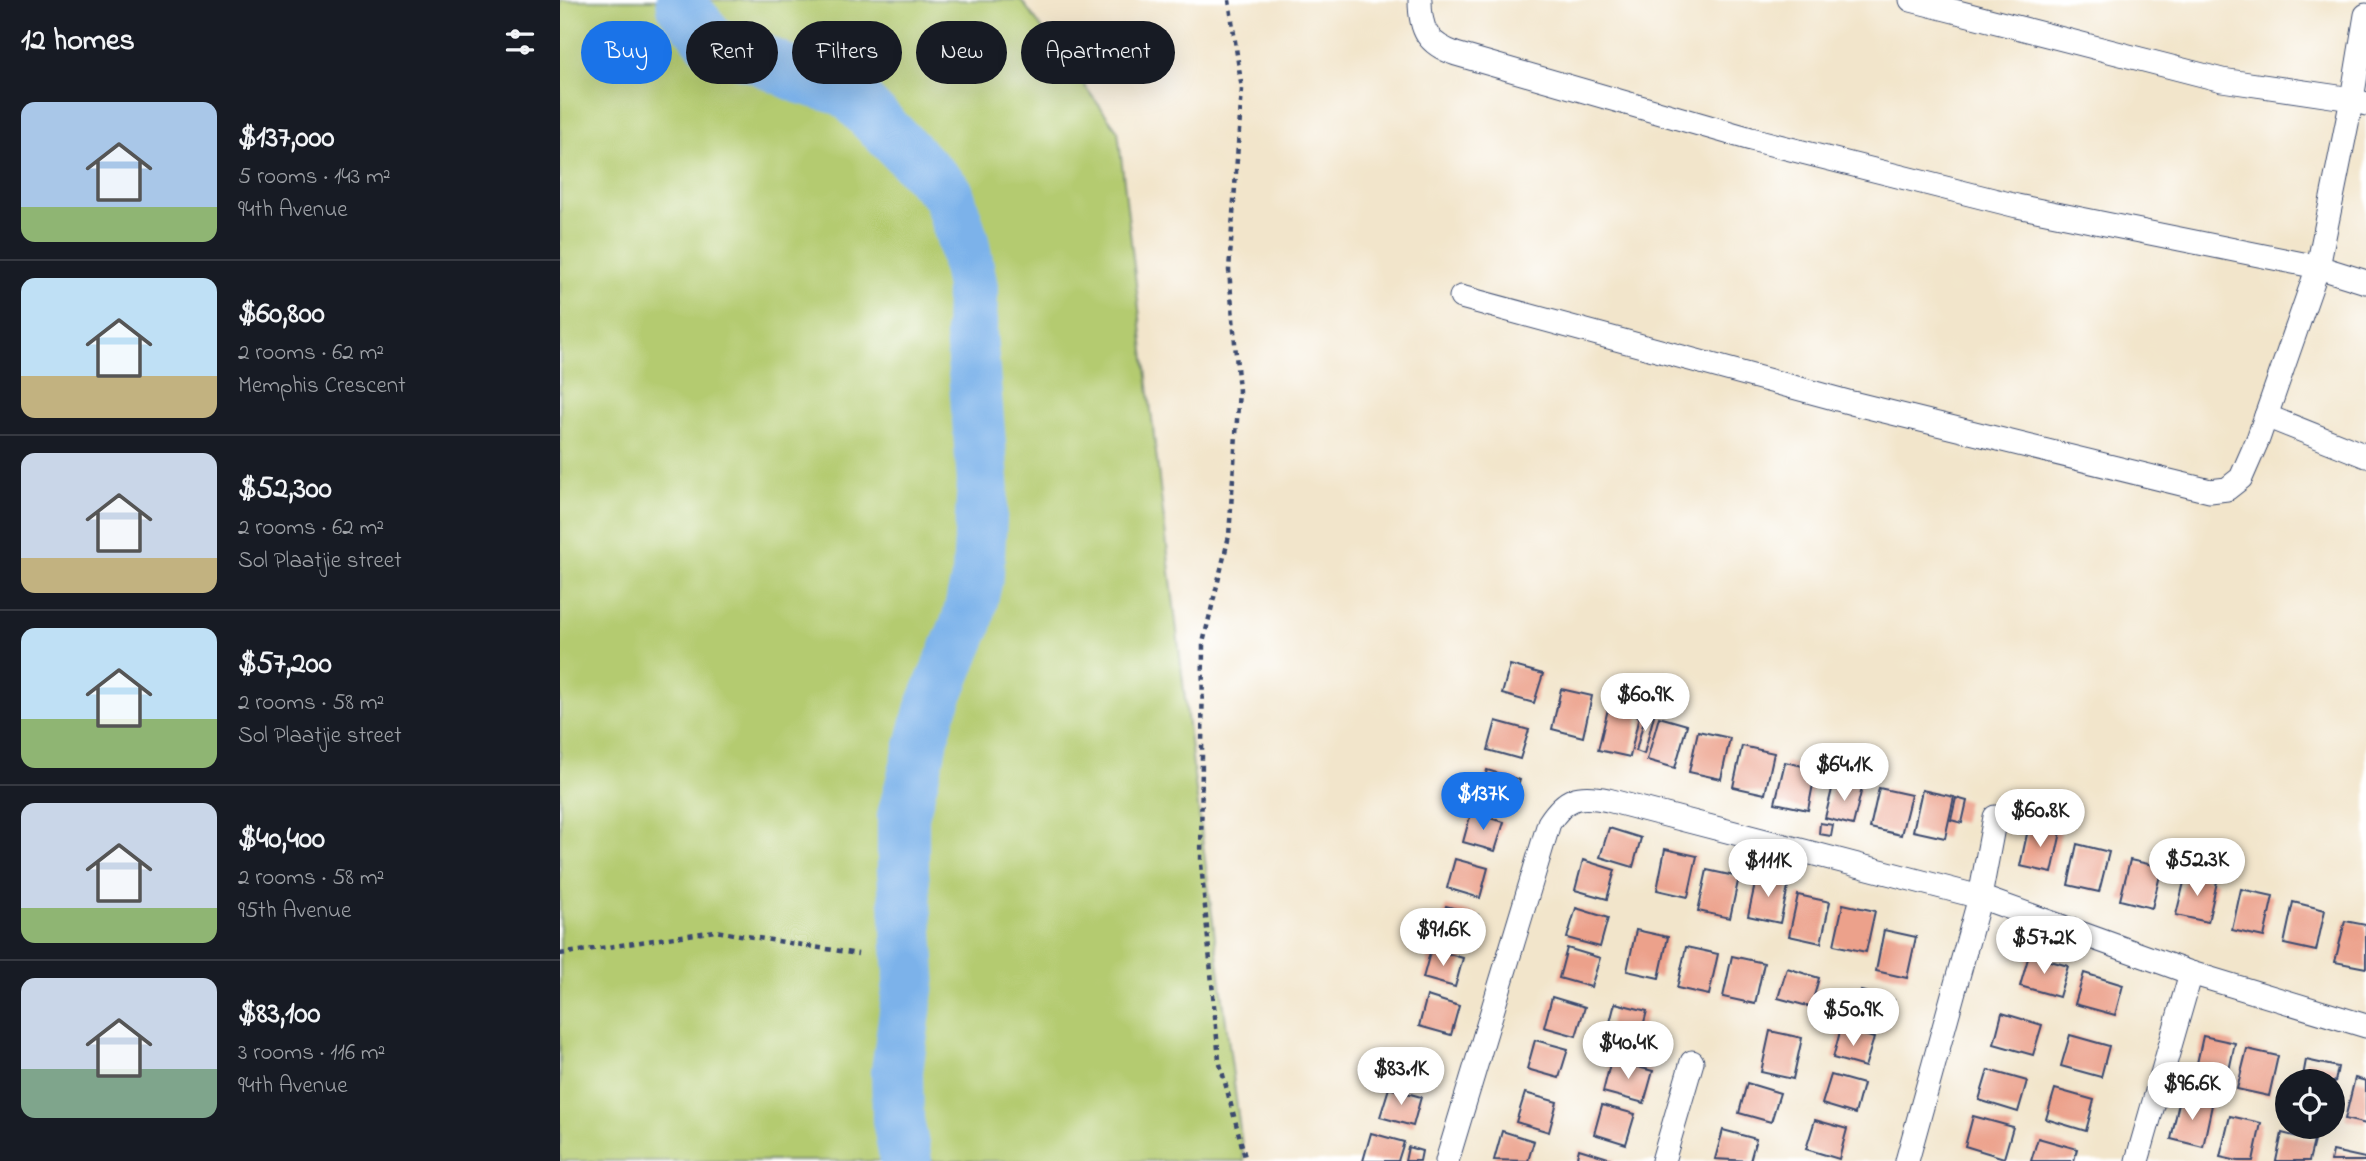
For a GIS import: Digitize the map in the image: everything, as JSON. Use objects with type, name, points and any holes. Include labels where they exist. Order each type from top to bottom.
[{"type":"street","points":[[1420,0],[1420,21],[1431,38],[1437,47],[1456,54],[1751,139],[2017,206],[2318,267],[2366,282]]},
{"type":"street","points":[[1911,0],[2222,80],[2359,102]]},
{"type":"street","points":[[1461,297],[1852,403],[2210,491],[2227,489],[2241,478],[2266,416],[2318,267],[2359,102],[2366,15]]},
{"type":"street","points":[[2266,416],[2366,456]]},
{"type":"street","points":[[1447,1161],[1549,822],[1560,806],[1576,798],[1589,796],[1980,897],[2191,973],[2366,1026]]},
{"type":"street","points":[[1907,1161],[1980,897],[1995,817]]},
{"type":"street","points":[[2137,1161],[2191,973]]},
{"type":"street","points":[[1663,1161],[1692,1062]]},
{"type":"path","points":[[1229,0],[1242,89],[1229,270],[1239,391],[1228,536],[1203,643],[1200,863],[1219,1060],[1246,1161]]},
{"type":"path","points":[[560,954],[715,931],[858,954]]},
{"type":"green space","points":[[560,0],[1021,0],[1037,21],[1021,21],[1021,84],[1083,84],[1118,131],[1194,775],[1244,1161],[560,1161]]},
{"type":"building","points":[[1510,665],[1543,674],[1534,703],[1502,694]]},
{"type":"building","points":[[1561,689],[1592,696],[1583,737],[1552,729]]},
{"type":"building","points":[[1622,692],[1644,697],[1640,713],[1619,707]]},
{"type":"building","points":[[1608,709],[1639,716],[1630,757],[1598,750]]},
{"type":"building","points":[[1646,712],[1654,715],[1644,754],[1636,751]]},
{"type":"building","points":[[1659,717],[1687,725],[1675,768],[1647,760]]},
{"type":"building","points":[[1496,721],[1529,730],[1520,759],[1488,750]]},
{"type":"building","points":[[1698,731],[1730,738],[1721,779],[1689,772]]},
{"type":"building","points":[[1742,746],[1774,753],[1765,794],[1733,787]]},
{"type":"building","points":[[1785,762],[1816,769],[1808,810],[1775,803]]},
{"type":"building","points":[[1487,770],[1520,780],[1511,809],[1479,800]]},
{"type":"building","points":[[1834,781],[1862,788],[1853,825],[1825,818]]},
{"type":"building","points":[[1879,788],[1911,795],[1901,835],[1870,828]]},
{"type":"building","points":[[1922,790],[1954,797],[1945,838],[1913,831]]},
{"type":"building","points":[[1956,798],[1967,801],[1962,823],[1951,820]]},
{"type":"building","points":[[1471,813],[1504,822],[1495,851],[1463,842]]},
{"type":"building","points":[[1820,823],[1833,825],[1831,836],[1819,834]]},
{"type":"building","points":[[2029,825],[2061,832],[2052,873],[2020,866]]},
{"type":"building","points":[[1609,828],[1641,838],[1633,867],[1600,857]]},
{"type":"building","points":[[2077,844],[2109,852],[2099,892],[2068,885]]},
{"type":"building","points":[[1665,849],[1697,856],[1688,897],[1657,890]]},
{"type":"building","points":[[1455,859],[1488,868],[1480,898],[1447,888]]},
{"type":"building","points":[[1583,860],[1615,870],[1607,899],[1575,890]]},
{"type":"building","points":[[2130,860],[2162,867],[2152,908],[2120,900]]},
{"type":"building","points":[[1707,870],[1739,877],[1730,918],[1698,911]]},
{"type":"building","points":[[2186,874],[2217,882],[2208,922],[2176,915]]},
{"type":"building","points":[[1757,875],[1789,883],[1780,923],[1748,916]]},
{"type":"building","points":[[2241,889],[2273,896],[2264,937],[2232,930]]},
{"type":"building","points":[[1798,895],[1830,902],[1821,943],[1789,936]]},
{"type":"building","points":[[2293,902],[2325,910],[2316,951],[2284,944]]},
{"type":"building","points":[[1843,904],[1875,911],[1866,952],[1834,945]]},
{"type":"building","points":[[1446,906],[1478,915],[1470,944],[1438,935]]},
{"type":"building","points":[[1576,908],[1608,918],[1600,947],[1567,938]]},
{"type":"building","points":[[2345,921],[2366,925],[2366,968],[2335,962]]},
{"type":"building","points":[[1636,930],[1668,937],[1659,978],[1627,971]]},
{"type":"building","points":[[1884,930],[1916,937],[1907,978],[1876,971]]},
{"type":"building","points":[[1686,947],[1718,954],[1709,995],[1677,988]]},
{"type":"building","points":[[1567,948],[1600,958],[1591,987],[1559,978]]},
{"type":"building","points":[[1431,949],[1463,958],[1455,987],[1423,978]]},
{"type":"building","points":[[2029,955],[2068,966],[2059,997],[2020,986]]},
{"type":"building","points":[[1732,956],[1764,963],[1755,1004],[1723,997]]},
{"type":"building","points":[[1787,968],[1819,978],[1811,1007],[1778,998]]},
{"type":"building","points":[[2084,973],[2123,985],[2115,1015],[2075,1004]]},
{"type":"building","points":[[1861,991],[1894,1000],[1885,1030],[1853,1020]]},
{"type":"building","points":[[1427,996],[1459,1006],[1451,1035],[1419,1026]]},
{"type":"building","points":[[1552,997],[1585,1007],[1576,1036],[1544,1027]]},
{"type":"building","points":[[1615,1003],[1647,1011],[1638,1045],[1606,1038]]},
{"type":"building","points":[[2002,1013],[2042,1025],[2033,1055],[1994,1044]]},
{"type":"building","points":[[1841,1028],[1874,1038],[1865,1067],[1833,1058]]},
{"type":"building","points":[[1770,1031],[1802,1038],[1793,1079],[1761,1072]]},
{"type":"building","points":[[2070,1035],[2109,1046],[2101,1077],[2061,1066]]},
{"type":"building","points":[[2203,1036],[2235,1043],[2226,1084],[2194,1077]]},
{"type":"building","points":[[1535,1040],[1568,1049],[1559,1078],[1527,1069]]},
{"type":"building","points":[[2247,1049],[2278,1056],[2269,1096],[2237,1089]]},
{"type":"building","points":[[1611,1060],[1653,1071],[1644,1103],[1603,1092]]},
{"type":"building","points":[[2306,1060],[2338,1067],[2338,1069],[2304,1069]]},
{"type":"building","points":[[1988,1070],[2027,1081],[2018,1112],[1979,1100]]},
{"type":"building","points":[[1831,1075],[1863,1084],[1855,1114],[1822,1104]]},
{"type":"building","points":[[2355,1078],[2366,1081],[2366,1124],[2345,1119]]},
{"type":"building","points":[[1747,1083],[1780,1093],[1771,1122],[1739,1113]]},
{"type":"building","points":[[1389,1088],[1421,1097],[1413,1126],[1380,1117]]},
{"type":"building","points":[[2055,1089],[2094,1100],[2086,1131],[2046,1119]]},
{"type":"building","points":[[1525,1093],[1557,1102],[1549,1132],[1516,1122]]},
{"type":"building","points":[[2180,1098],[2212,1105],[2203,1147],[2171,1139]]},
{"type":"building","points":[[1602,1105],[1635,1114],[1626,1144],[1594,1134]]},
{"type":"building","points":[[1973,1116],[2013,1127],[2004,1158],[1965,1146]]},
{"type":"building","points":[[2230,1116],[2261,1123],[2253,1161],[2220,1157]]},
{"type":"building","points":[[1815,1120],[1847,1129],[1839,1159],[1806,1149]]},
{"type":"building","points":[[1723,1130],[1756,1139],[1750,1161],[1715,1159]]},
{"type":"building","points":[[1502,1131],[1534,1141],[1528,1161],[1494,1160]]},
{"type":"building","points":[[1371,1133],[1404,1142],[1398,1161],[1363,1161]]},
{"type":"building","points":[[2038,1138],[2077,1149],[2074,1161],[2031,1161]]},
{"type":"building","points":[[2281,1139],[2314,1141],[2309,1161],[2276,1161]]},
{"type":"building","points":[[1408,1147],[1422,1151],[1420,1161],[1405,1161]]},
{"type":"building","points":[[1579,1149],[1615,1160],[1615,1161],[1576,1161]]},
{"type":"building","points":[[2333,1151],[2365,1158],[2365,1161],[2331,1161]]},
{"type":"waterway","points":[[682,0],[683,7],[713,43],[758,58],[801,78],[847,91],[948,194],[963,241],[972,287],[971,335],[983,481],[978,574],[967,622],[930,711],[903,816],[903,870],[910,975],[897,1071],[898,1120],[906,1161]]}]
